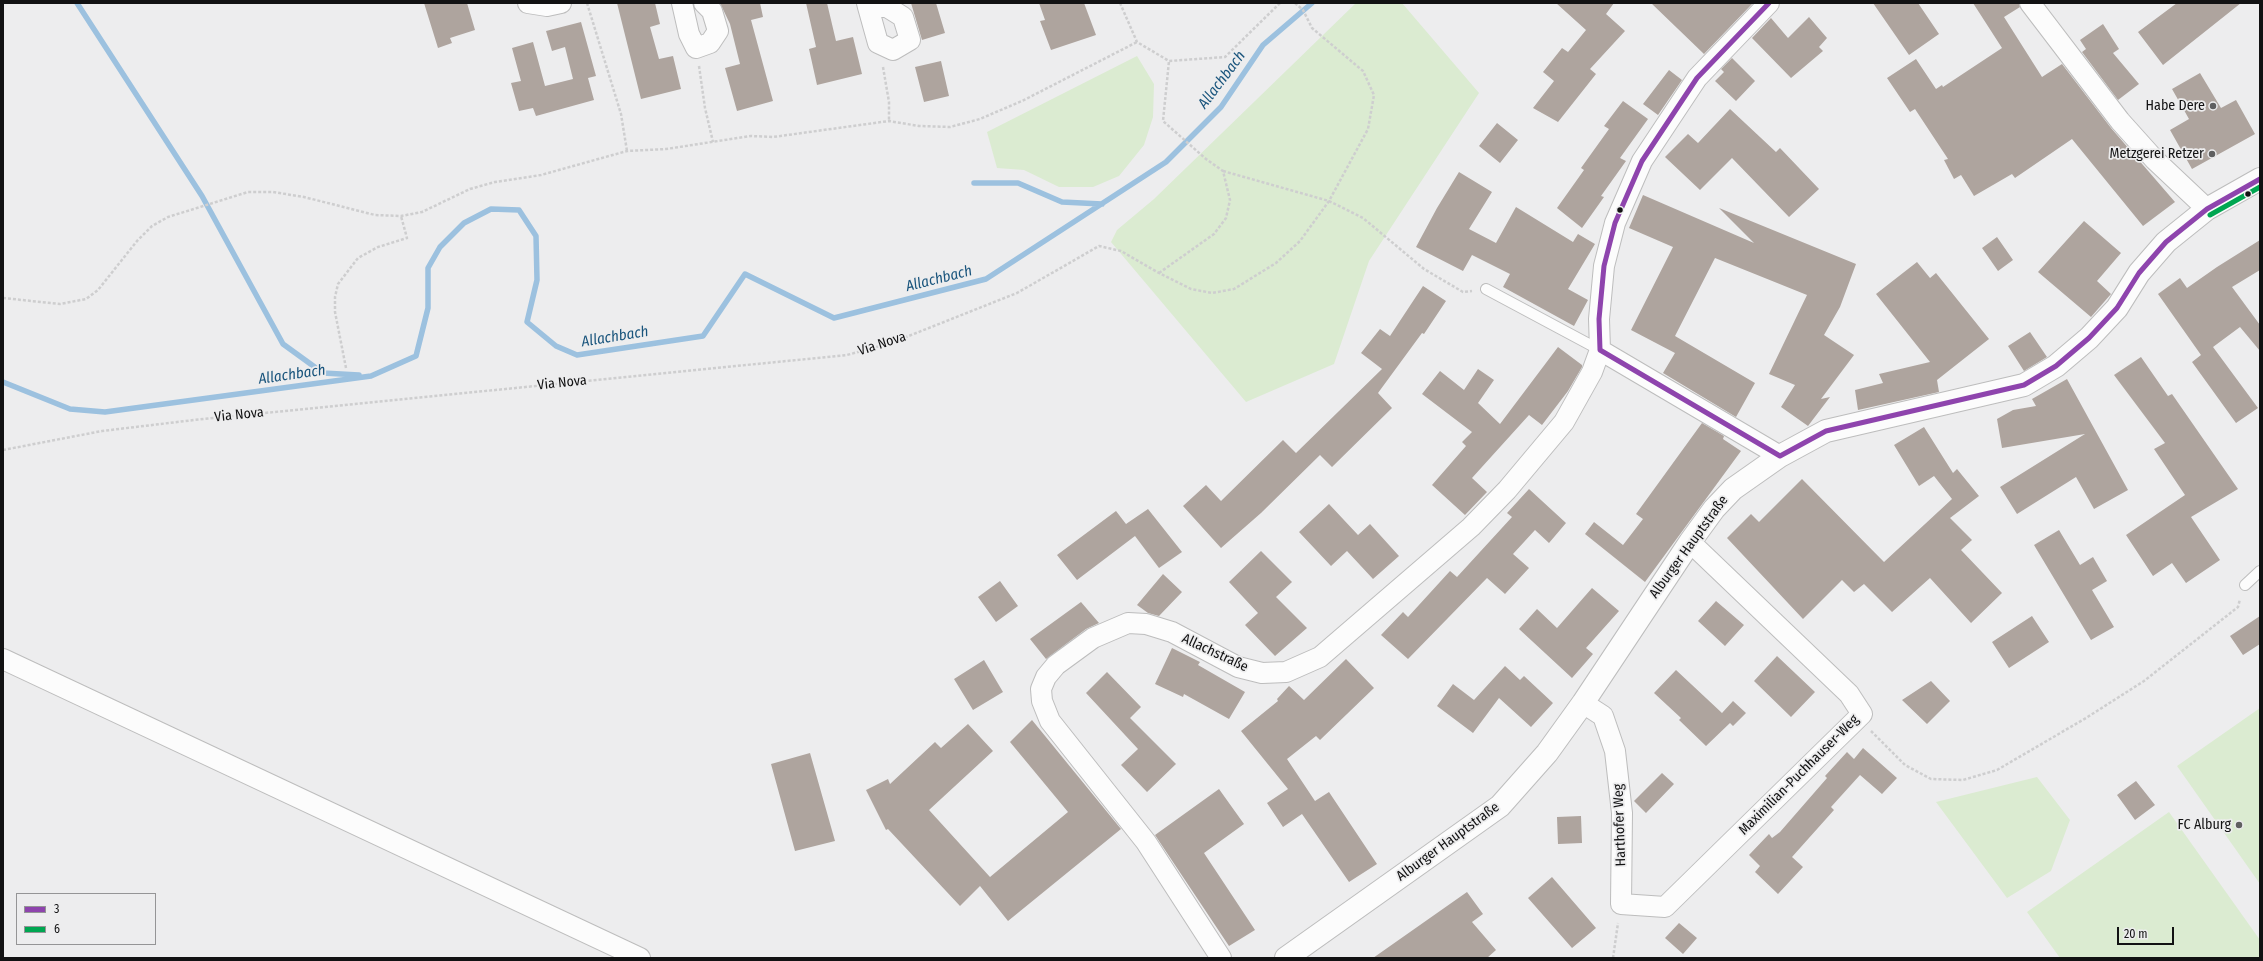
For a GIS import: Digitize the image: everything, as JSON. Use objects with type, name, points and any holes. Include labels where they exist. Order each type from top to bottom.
[{"type":"street","points":[[528,3],[547,6],[561,3]]},
{"type":"street","points":[[682,3],[689,34],[696,48],[710,43],[718,31],[712,11],[704,3]]},
{"type":"street","name":"Allachstraße","points":[[1221,958],[1146,842],[1050,721],[1040,689],[1046,677],[1056,665],[1093,638],[1128,623],[1146,624],[1172,632],[1238,666],[1262,673],[1286,672],[1320,657],[1471,527],[1507,490],[1564,422],[1592,372],[1600,350],[1599,319],[1604,266],[1615,223],[1642,161],[1697,78],[1769,3]]},
{"type":"street","points":[[2030,3],[2120,121],[2155,160],[2206,209]]},
{"type":"street","points":[[867,5],[887,7],[903,17],[910,40],[893,50],[878,43],[867,5]]},
{"type":"street","name":"Alburger Hauptstraße","points":[[1286,958],[1500,806],[1547,753],[1583,703],[1690,542],[1714,509],[1733,488],[1780,456],[1826,431],[2024,385],[2056,366],[2089,338],[2117,308],[2139,273],[2166,242],[2206,209],[2260,179]]},
{"type":"street","points":[[1600,350],[1780,456]]},
{"type":"street","name":"Maximilian-Puchhauser-Weg","points":[[1621,904],[1665,907],[1862,714],[1849,694],[1690,542]]},
{"type":"street","points":[[3,659],[640,958]]},
{"type":"street","name":"Harthofer Weg","points":[[1583,703],[1602,716],[1615,751],[1622,813],[1621,904]]},
{"type":"lane","points":[[1486,289],[1600,350]]},
{"type":"lane","points":[[2245,585],[2260,571]]},
{"type":"path","points":[[587,3],[620,114],[627,151]]},
{"type":"path","points":[[1120,3],[1136,42],[1169,61],[1225,57],[1253,27],[1280,3]]},
{"type":"path","points":[[1223,170],[1230,200],[1226,218],[1214,234],[1158,273],[1191,289],[1212,293],[1234,289],[1271,267],[1300,241],[1330,201],[1368,129],[1374,95],[1362,71],[1312,28],[1303,10],[1295,3]]},
{"type":"path","points":[[3,298],[60,304],[86,300],[98,290],[152,226],[168,217],[215,201],[248,192],[273,192],[304,197],[375,215],[401,216],[422,212],[470,189],[495,182],[541,175],[627,151],[666,149],[751,136],[773,137],[889,121],[919,126],[950,127],[980,119],[1024,100],[1136,42]]},
{"type":"path","points":[[878,43],[889,102],[889,121]]},
{"type":"path","points":[[696,48],[705,108],[713,142]]},
{"type":"path","points":[[1169,61],[1163,121],[1223,170],[1330,201],[1363,218],[1424,269],[1463,292],[1486,289]]},
{"type":"path","points":[[346,368],[335,312],[335,297],[338,284],[358,258],[378,247],[407,238],[401,216]]},
{"type":"path","name":"Via Nova","points":[[3,450],[102,431],[194,420],[847,355],[891,343],[1017,293],[1100,246],[1121,251],[1158,273]]},
{"type":"path","points":[[1858,717],[1905,765],[1931,778],[1963,780],[1997,770],[2086,718],[2144,681],[2238,607],[2245,585]]},
{"type":"path","points":[[1613,958],[1621,904]]},
{"type":"green space","points":[[1356,3],[1402,3],[1479,93],[1369,261],[1334,364],[1246,402],[1111,242],[1117,230],[1154,199]]},
{"type":"green space","points":[[1137,56],[1154,84],[1153,117],[1144,145],[1119,176],[1093,187],[1059,187],[1024,170],[997,168],[987,132]]},
{"type":"green space","name":"FC Alburg","points":[[2260,708],[2260,884],[2177,766]]},
{"type":"green space","points":[[2037,777],[2070,820],[2051,871],[2007,898],[1936,802]]},
{"type":"green space","points":[[2169,812],[2260,940],[2260,958],[2060,958],[2027,912]]},
{"type":"building","points":[[424,3],[467,3],[475,30],[450,38],[452,43],[438,48]]},
{"type":"building","points":[[617,3],[655,3],[660,24],[650,27],[659,59],[673,56],[681,89],[641,99]]},
{"type":"building","points":[[720,3],[760,3],[763,17],[751,20],[773,101],[737,111],[725,68],[740,64],[730,24]]},
{"type":"building","points":[[806,3],[827,3],[836,41],[853,37],[862,74],[817,85],[809,49],[816,47]]},
{"type":"building","points":[[911,3],[936,3],[945,33],[922,40]]},
{"type":"building","points":[[1039,3],[1084,3],[1096,35],[1051,50],[1040,21],[1045,20]]},
{"type":"building","points":[[1556,3],[1614,3],[1606,14],[1625,31],[1590,69],[1596,74],[1558,122],[1533,108],[1554,81],[1543,72],[1562,48],[1568,52],[1586,30]]},
{"type":"building","points":[[1651,3],[1753,3],[1704,54]]},
{"type":"building","points":[[1873,3],[1918,3],[1939,34],[1909,55]]},
{"type":"building","points":[[1973,3],[2019,3],[2020,7],[2004,17],[2042,77],[2062,64],[2111,128],[2175,202],[2143,226],[2072,139],[2015,178],[2012,174],[1974,196],[1961,175],[1954,179],[1944,160],[1948,159],[1915,109],[1910,112],[1887,78],[1916,59],[1936,89],[1942,85],[1943,87],[2002,48]]},
{"type":"building","points":[[2177,3],[2241,3],[2163,65],[2138,32]]},
{"type":"building","points":[[1809,17],[1827,38],[1819,47],[1823,51],[1791,78],[1752,38],[1771,18],[1788,38]]},
{"type":"building","points":[[581,22],[596,76],[588,78],[594,100],[536,116],[533,108],[519,111],[511,83],[521,81],[512,48],[533,42],[545,86],[573,79],[565,47],[552,51],[546,31]]},
{"type":"building","points":[[2103,24],[2119,49],[2113,53],[2139,84],[2118,100],[2082,52],[2086,49],[2080,40]]},
{"type":"building","points":[[1732,58],[1755,81],[1736,101],[1715,81],[1724,72],[1721,69]]},
{"type":"building","points":[[941,61],[949,96],[924,102],[915,67]]},
{"type":"building","points":[[1669,70],[1682,80],[1658,115],[1643,104]]},
{"type":"building","points":[[2200,73],[2221,108],[2236,100],[2255,134],[2192,169],[2170,130],[2189,119],[2172,89]]},
{"type":"building","points":[[1623,101],[1648,119],[1620,158],[1626,161],[1601,196],[1604,197],[1582,228],[1557,208],[1584,170],[1581,168],[1609,129],[1604,126]]},
{"type":"building","points":[[1730,109],[1776,152],[1780,148],[1819,189],[1789,217],[1732,158],[1700,190],[1665,157],[1688,134],[1698,143]]},
{"type":"building","points":[[1497,123],[1518,140],[1500,163],[1479,146]]},
{"type":"building","points":[[1459,172],[1492,192],[1469,229],[1496,243],[1516,207],[1573,242],[1578,234],[1595,244],[1568,289],[1588,300],[1574,326],[1503,287],[1510,274],[1472,255],[1463,271],[1416,247]]},
{"type":"building","points":[[1643,195],[1754,243],[1719,208],[1856,264],[1840,307],[1824,335],[1854,355],[1821,399],[1830,397],[1808,426],[1781,407],[1795,385],[1769,374],[1807,295],[1715,258],[1675,336],[1755,383],[1736,417],[1663,373],[1675,353],[1631,330],[1673,247],[1629,228]]},
{"type":"building","points":[[2084,221],[2121,253],[2097,281],[2111,294],[2091,317],[2038,272]]},
{"type":"building","points":[[1997,237],[2013,260],[1998,271],[1982,248]]},
{"type":"building","points":[[2260,240],[2260,270],[2232,287],[2260,325],[2260,351],[2240,327],[2213,347],[2258,408],[2236,423],[2192,362],[2201,355],[2158,294],[2180,278],[2187,288]]},
{"type":"building","points":[[1917,262],[1930,278],[1936,273],[1989,339],[1937,380],[1939,392],[1858,410],[1855,390],[1883,383],[1879,374],[1930,362],[1876,294]]},
{"type":"building","points":[[1423,286],[1446,301],[1424,334],[1422,333],[1378,393],[1392,408],[1332,467],[1320,455],[1261,513],[1221,548],[1183,506],[1206,485],[1221,501],[1283,440],[1296,453],[1382,369],[1361,353],[1380,329],[1390,336]]},
{"type":"building","points":[[2030,332],[2047,357],[2024,371],[2008,346]]},
{"type":"building","points":[[1558,347],[1582,365],[1582,367],[1568,391],[1542,425],[1529,415],[1472,478],[1487,492],[1465,515],[1432,485],[1466,446],[1462,442],[1472,432],[1422,394],[1440,371],[1464,390],[1478,369],[1494,380],[1478,403],[1500,424]]},
{"type":"building","points":[[2141,357],[2168,396],[2172,394],[2238,489],[2191,517],[2220,560],[2186,583],[2172,563],[2153,576],[2126,535],[2185,495],[2154,449],[2165,443],[2114,375]]},
{"type":"building","points":[[2067,379],[2128,490],[2094,509],[2076,477],[2017,514],[2000,487],[2085,434],[2002,448],[1997,419],[2013,410],[2036,406],[2032,399]]},
{"type":"building","points":[[1702,423],[1724,436],[1723,439],[1741,451],[1645,582],[1585,534],[1594,522],[1623,545],[1643,519],[1636,514]]},
{"type":"building","points":[[1924,427],[1953,473],[1957,469],[1979,496],[1950,518],[1972,540],[1961,550],[2002,593],[1971,623],[1930,578],[1892,612],[1864,584],[1854,592],[1842,580],[1803,619],[1727,538],[1751,514],[1759,522],[1802,479],[1884,562],[1952,499],[1934,476],[1919,486],[1894,445]]},
{"type":"building","points":[[1529,489],[1566,523],[1549,543],[1535,530],[1513,554],[1529,568],[1505,594],[1487,578],[1408,659],[1381,635],[1403,612],[1408,617],[1450,571],[1457,577],[1512,517],[1507,513]]},
{"type":"building","points":[[1329,504],[1358,535],[1370,524],[1399,556],[1373,579],[1347,551],[1331,566],[1299,532]]},
{"type":"building","points":[[1148,509],[1182,552],[1159,568],[1135,536],[1077,580],[1057,555],[1116,511],[1126,524]]},
{"type":"building","points":[[2059,530],[2080,565],[2093,557],[2107,581],[2092,590],[2114,627],[2091,640],[2034,545]]},
{"type":"building","points":[[1261,551],[1292,582],[1276,597],[1307,628],[1275,656],[1245,625],[1258,613],[1229,582]]},
{"type":"building","points":[[1163,574],[1182,592],[1159,616],[1148,613],[1137,605]]},
{"type":"building","points":[[1000,581],[1018,606],[996,622],[978,597]]},
{"type":"building","points":[[1592,588],[1619,611],[1586,648],[1593,654],[1572,678],[1519,629],[1537,609],[1557,628]]},
{"type":"building","points":[[1716,601],[1744,625],[1725,646],[1698,621]]},
{"type":"building","points":[[1081,602],[1099,623],[1086,629],[1046,659],[1030,639]]},
{"type":"building","points":[[2032,616],[2049,642],[2009,668],[1992,642]]},
{"type":"building","points":[[2260,616],[2260,644],[2243,655],[2230,636]]},
{"type":"building","points":[[1172,648],[1200,662],[1198,665],[1245,692],[1229,719],[1184,694],[1183,697],[1155,684]]},
{"type":"building","points":[[1777,656],[1815,692],[1791,717],[1754,681]]},
{"type":"building","points":[[1346,659],[1374,688],[1320,740],[1316,736],[1287,759],[1315,801],[1329,792],[1377,864],[1349,882],[1302,814],[1283,827],[1267,803],[1288,789],[1241,731],[1278,701],[1277,699],[1289,686],[1304,700]]},
{"type":"building","points":[[984,660],[1003,692],[973,710],[954,679]]},
{"type":"building","points":[[1505,666],[1520,680],[1524,676],[1553,703],[1531,727],[1499,698],[1473,733],[1437,706],[1453,684],[1474,700]]},
{"type":"building","points":[[1676,670],[1722,713],[1733,701],[1746,713],[1733,726],[1730,723],[1706,746],[1679,720],[1681,718],[1654,693]]},
{"type":"building","points":[[1107,672],[1141,707],[1130,718],[1176,764],[1147,792],[1121,765],[1138,749],[1086,693]]},
{"type":"building","points":[[1931,681],[1950,701],[1927,724],[1902,700]]},
{"type":"building","points":[[1032,720],[1121,829],[1008,921],[980,886],[960,906],[888,829],[886,830],[866,790],[888,779],[890,784],[935,742],[941,748],[968,724],[993,751],[929,810],[990,877],[1068,812],[1010,742]]},
{"type":"building","points":[[1863,748],[1897,778],[1882,794],[1860,775],[1831,807],[1834,810],[1792,857],[1803,867],[1778,894],[1755,872],[1760,866],[1749,855],[1769,834],[1772,838],[1780,832],[1827,778],[1825,776],[1847,752],[1854,759]]},
{"type":"building","points":[[810,753],[835,841],[795,851],[771,764]]},
{"type":"building","points":[[1662,773],[1674,784],[1646,813],[1634,801]]},
{"type":"building","points":[[2136,781],[2155,805],[2135,820],[2117,795]]},
{"type":"building","points":[[1219,789],[1244,824],[1204,853],[1255,930],[1229,946],[1155,835]]},
{"type":"building","points":[[1581,816],[1582,843],[1558,844],[1557,817]]},
{"type":"building","points":[[1552,877],[1596,928],[1572,948],[1528,898]]},
{"type":"building","points":[[1467,892],[1483,914],[1472,922],[1496,950],[1487,958],[1373,958]]},
{"type":"building","points":[[1679,923],[1697,938],[1683,954],[1665,938]]},
{"type":"waterway","points":[[77,3],[202,196],[283,344],[323,373],[359,375]]},
{"type":"waterway","name":"Allachbach","points":[[3,382],[70,409],[105,412],[371,376],[416,356],[428,308],[428,268],[440,247],[464,223],[491,209],[519,210],[536,236],[537,280],[527,322],[556,346],[577,355],[703,336],[745,274],[834,318],[986,279],[1166,162],[1221,107],[1263,45],[1312,3]]},
{"type":"waterway","points":[[974,183],[1018,183],[1062,202],[1102,204]]},
{"type":"transit line","name":"3","points":[[1769,3],[1697,78],[1642,161],[1615,223],[1604,266],[1599,319],[1600,350],[1780,456],[1826,431],[2024,385],[2056,366],[2089,338],[2117,308],[2139,273],[2166,242],[2207,209],[2260,179]]},
{"type":"transit line","name":"6","points":[[2210,215],[2260,187]]},
{"type":"place","name":"Habe Dere","points":[[2213,106]]},
{"type":"place","name":"Metzgerei Retzer","points":[[2212,154]]},
{"type":"place","name":"FC Alburg","points":[[2239,825]]}]
